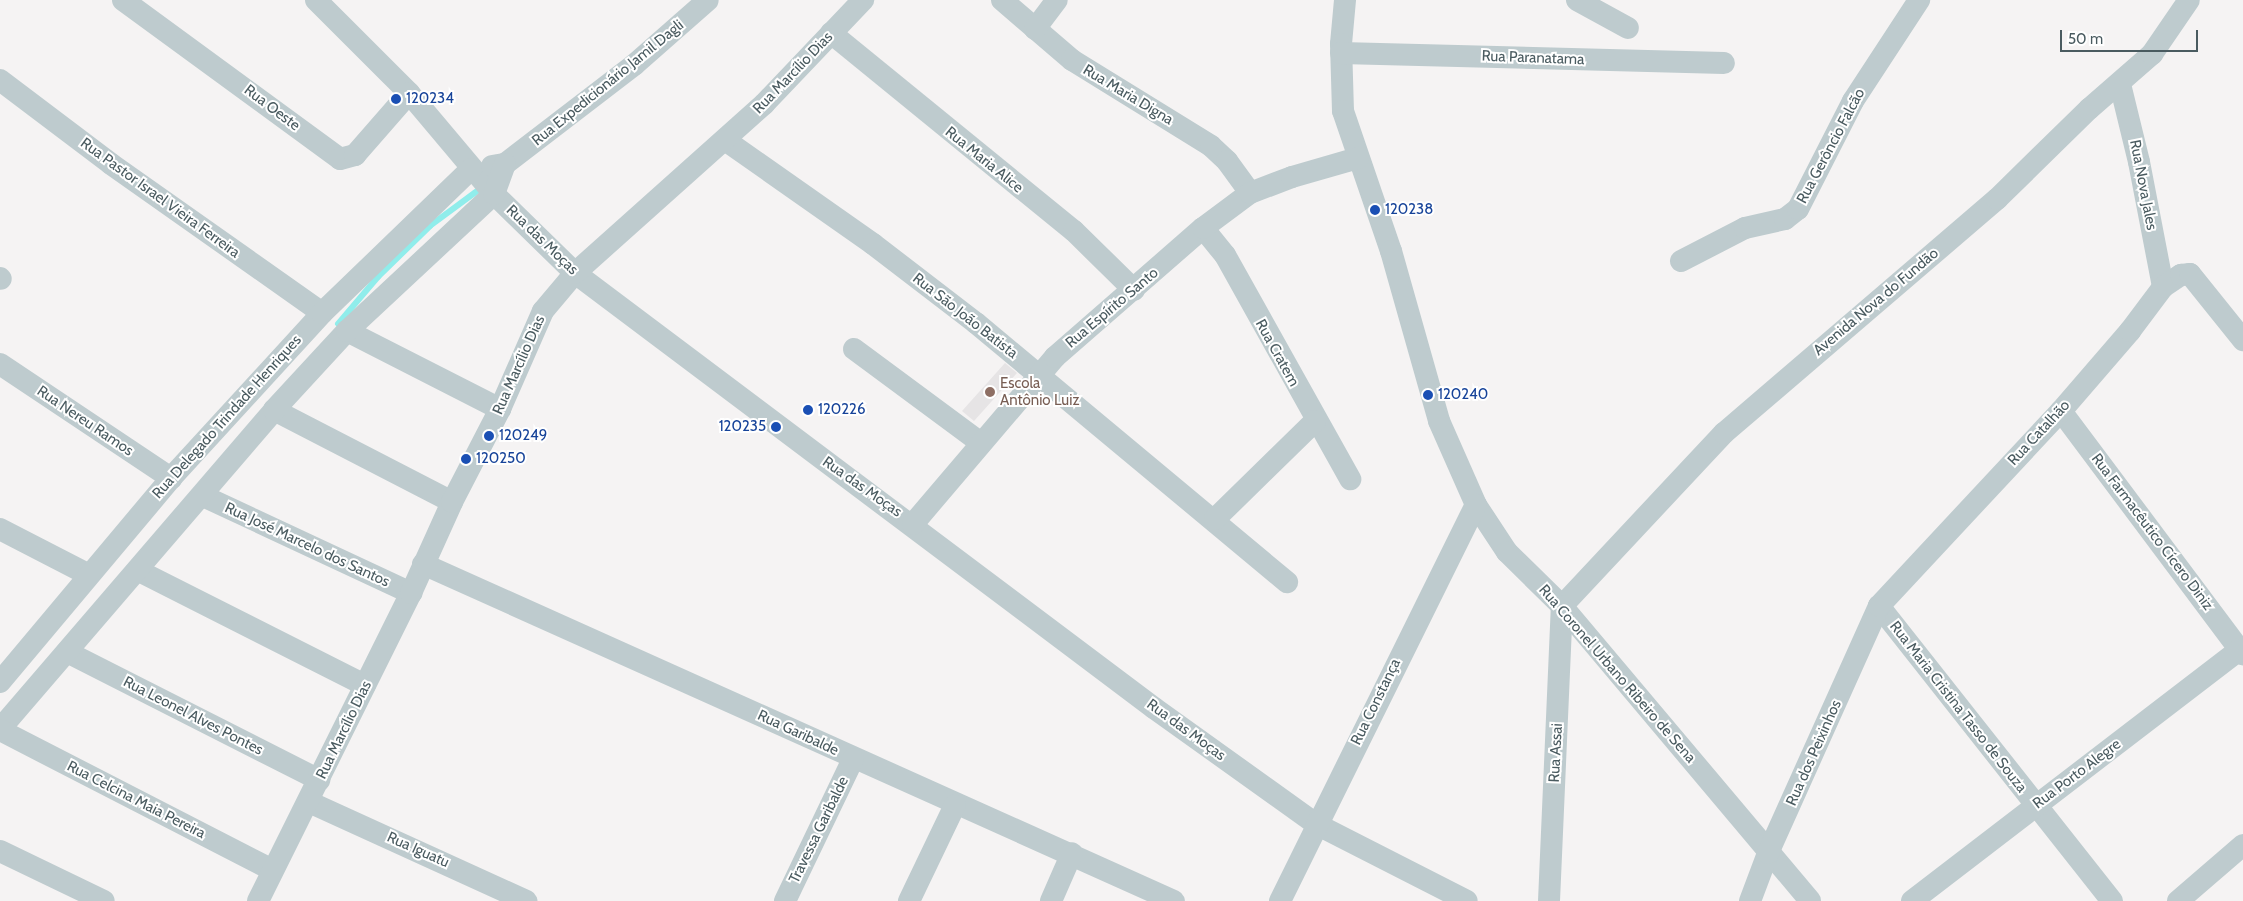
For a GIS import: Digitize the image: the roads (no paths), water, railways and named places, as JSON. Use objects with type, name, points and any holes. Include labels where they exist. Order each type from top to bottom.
[{"type":"street","name":"Rua Oeste","points":[[123,0],[340,159],[355,155],[409,93]]},
{"type":"street","name":"Rua das Moças","points":[[316,0],[409,93],[494,194],[575,273],[808,450],[913,524],[1154,708],[1316,824],[1467,901]]},
{"type":"street","name":"Rua Expedicionário Jamil Dagli","points":[[506,164],[634,65],[708,0]]},
{"type":"street","name":"Rua Marcílio Dias","points":[[258,901],[272,870],[309,802],[411,593],[452,502],[500,409],[542,310],[575,273],[724,140],[864,0]]},
{"type":"street","name":"Rua Maria Digna","points":[[1002,0],[1072,60],[1211,146],[1227,161],[1250,193]]},
{"type":"street","points":[[1035,29],[1057,0]]},
{"type":"street","name":"Rua Coronel Urbano Ribeiro de Sena","points":[[1345,0],[1341,53],[1343,110],[1391,251],[1439,421],[1476,505],[1507,552],[1562,606],[1810,901]]},
{"type":"street","points":[[1577,0],[1628,28]]},
{"type":"street","name":"Rua Gerôncio Falcão","points":[[1682,261],[1745,228],[1785,220],[1798,209],[1853,101],[1919,0]]},
{"type":"street","name":"Avenida Nova do Fundão","points":[[1562,606],[1724,433],[1997,199],[2089,109],[2120,84],[2152,54],[2189,0]]},
{"type":"street","name":"Rua Maria Alice","points":[[831,33],[1074,232],[1134,290]]},
{"type":"street","name":"Rua Paranatama","points":[[1341,53],[1724,63]]},
{"type":"street","name":"Rua Pastor Israel Vieira Ferreira","points":[[0,80],[111,164],[322,312]]},
{"type":"street","name":"Rua Nova Jales","points":[[2120,84],[2138,154],[2163,287]]},
{"type":"street","name":"Rua São João Batista","points":[[724,140],[873,244],[1038,374],[1215,519],[1287,582]]},
{"type":"street","name":"Rua Espírito Santo","points":[[913,524],[1038,374],[1203,228],[1250,193],[1358,158]]},
{"type":"street","points":[[471,168],[506,164],[494,194]]},
{"type":"street","name":"Rua Delegado Trindade Henriques","points":[[0,682],[171,478],[322,312],[471,168]]},
{"type":"street","name":"Rua Delegado Trindade Henriques","points":[[0,729],[139,571],[274,410],[347,331],[494,194]]},
{"type":"street","name":"Rua Cratem","points":[[1203,228],[1225,255],[1315,421],[1350,479]]},
{"type":"street","name":"Rua Catalhão","points":[[1879,606],[2061,411],[2130,331],[2163,287],[2181,275],[2190,274],[2199,282],[2243,340]]},
{"type":"street","points":[[347,331],[500,409]]},
{"type":"street","points":[[854,349],[981,443]]},
{"type":"street","name":"Rua Nereu Ramos","points":[[0,364],[171,478]]},
{"type":"street","points":[[274,410],[452,502]]},
{"type":"street","name":"Rua Farmacêutico Cícero Diniz","points":[[2061,411],[2242,650]]},
{"type":"street","points":[[1215,519],[1315,421]]},
{"type":"street","name":"Rua José Marcelo dos Santos","points":[[203,496],[411,593]]},
{"type":"street","name":"Rua Constança","points":[[1280,901],[1316,824],[1476,505]]},
{"type":"street","points":[[0,529],[89,575]]},
{"type":"street","name":"Rua Garibalde","points":[[423,564],[853,759],[1072,853],[1174,901]]},
{"type":"street","points":[[139,571],[365,685]]},
{"type":"street","name":"Rua Assai","points":[[1549,901],[1562,606]]},
{"type":"street","name":"Rua Maria Cristina Tasso de Souza","points":[[1879,606],[2035,806],[2112,901]]},
{"type":"street","name":"Rua dos Peixinhos","points":[[1750,901],[1768,853],[1879,606]]},
{"type":"street","name":"Rua Porto Alegre","points":[[1912,901],[2242,650]]},
{"type":"street","name":"Rua Leonel Alves Pontes","points":[[67,652],[319,780]]},
{"type":"street","name":"Rua Celcina Maia Pereira","points":[[0,729],[272,870]]},
{"type":"street","name":"Travessa Garibalde","points":[[785,901],[853,759]]},
{"type":"street","name":"Rua Iguatu","points":[[309,802],[526,901]]},
{"type":"street","points":[[909,901],[955,804]]},
{"type":"street","points":[[2178,901],[2243,845]]},
{"type":"street","points":[[0,851],[104,901]]},
{"type":"street","points":[[1051,901],[1072,853]]},
{"type":"waterway","points":[[338,324],[378,277],[430,226],[480,189]]},
{"type":"place","name":"120234","points":[[396,99]]},
{"type":"place","name":"120238","points":[[1375,210]]},
{"type":"place","name":"Escola Antônio Luiz","points":[[990,392]]},
{"type":"place","name":"120240","points":[[1428,395]]},
{"type":"place","name":"120226","points":[[808,410]]},
{"type":"place","name":"120235","points":[[776,427]]},
{"type":"place","name":"120249","points":[[489,436]]},
{"type":"place","name":"120250","points":[[466,459]]}]
